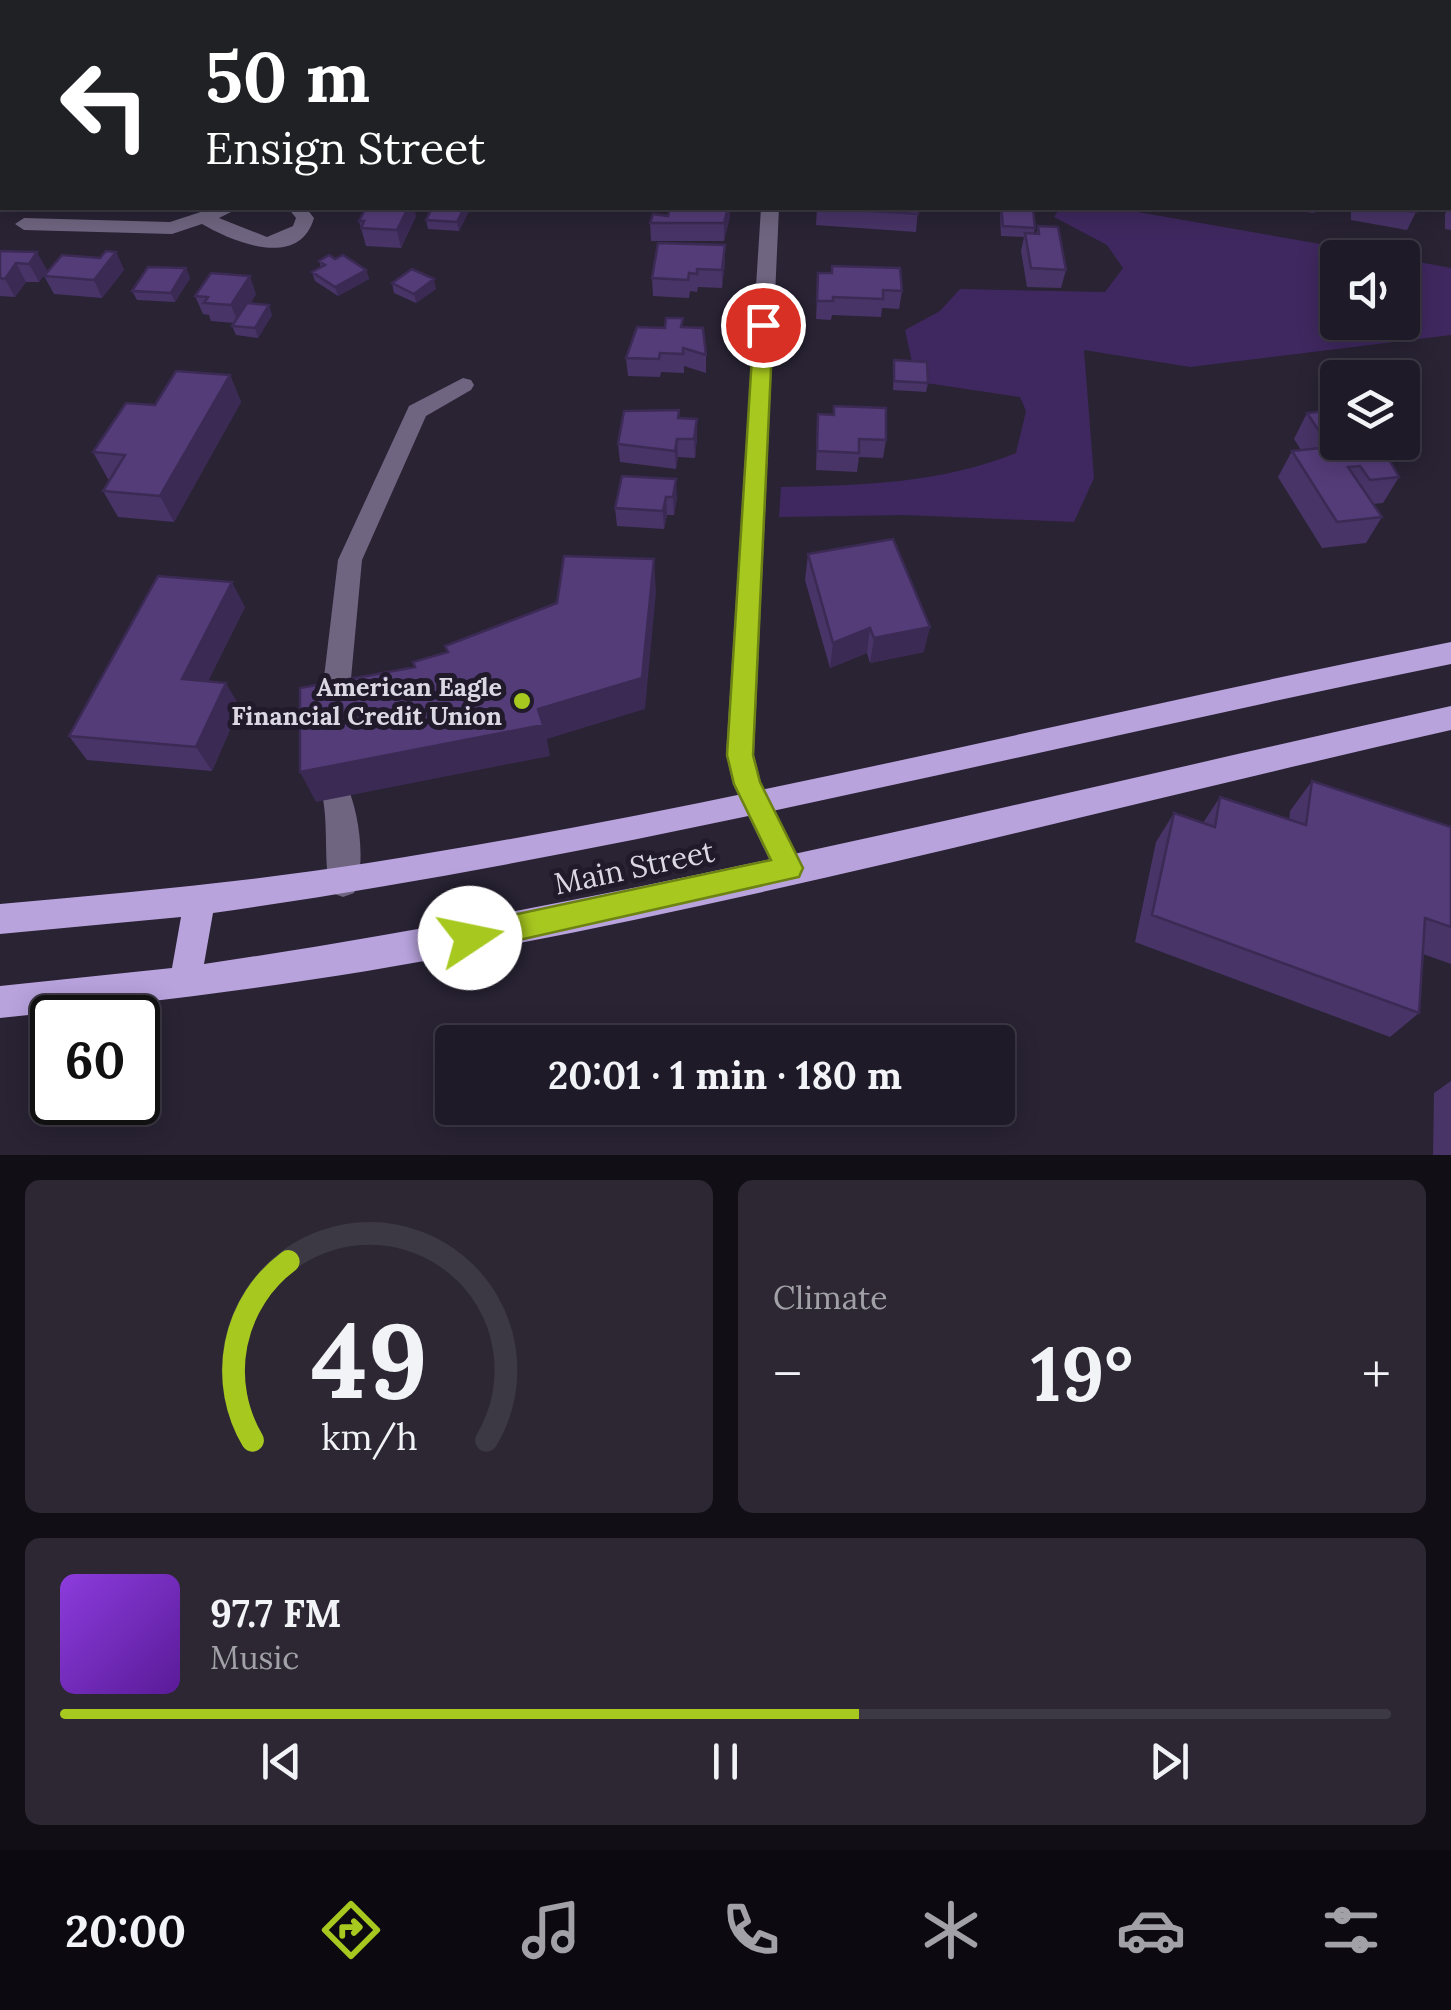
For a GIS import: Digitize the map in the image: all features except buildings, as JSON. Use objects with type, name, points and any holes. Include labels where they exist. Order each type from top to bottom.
[{"type":"main road","name":"Main Street","points":[[0,919],[199,902],[528,851],[1451,654]]},
{"type":"main road","name":"Main Street","points":[[0,1002],[185,982],[470,938],[1451,718]]},
{"type":"main road","points":[[185,982],[199,902]]},
{"type":"street","points":[[24,224],[164,228],[206,219],[226,210]]},
{"type":"street","points":[[206,219],[246,240],[269,243],[300,231],[305,218],[299,210]]},
{"type":"street","points":[[770,210],[740,748],[742,770],[789,868]]},
{"type":"street","points":[[334,710],[350,560],[417,411],[463,385]]},
{"type":"street","points":[[335,790],[343,818],[343,882]]},
{"type":"shaded area","points":[[1059,210],[1126,210],[1320,244],[1320,340],[1410,340],[1190,367],[1084,350],[1094,478],[1074,522],[905,515],[779,517],[781,487],[871,484],[929,477],[1016,453],[1026,411],[1020,397],[926,383],[914,371],[905,330],[940,311],[960,289],[1105,292],[1123,268],[1107,245],[1054,217]]},
{"type":"shaded area","points":[[1420,262],[1451,268],[1451,335],[1420,339]]},
{"type":"place","name":"American Eagle Financial Credit Union","points":[[522,701]]},
{"type":"route","points":[[470,938],[789,868],[747,784],[740,755],[763,325]]}]
